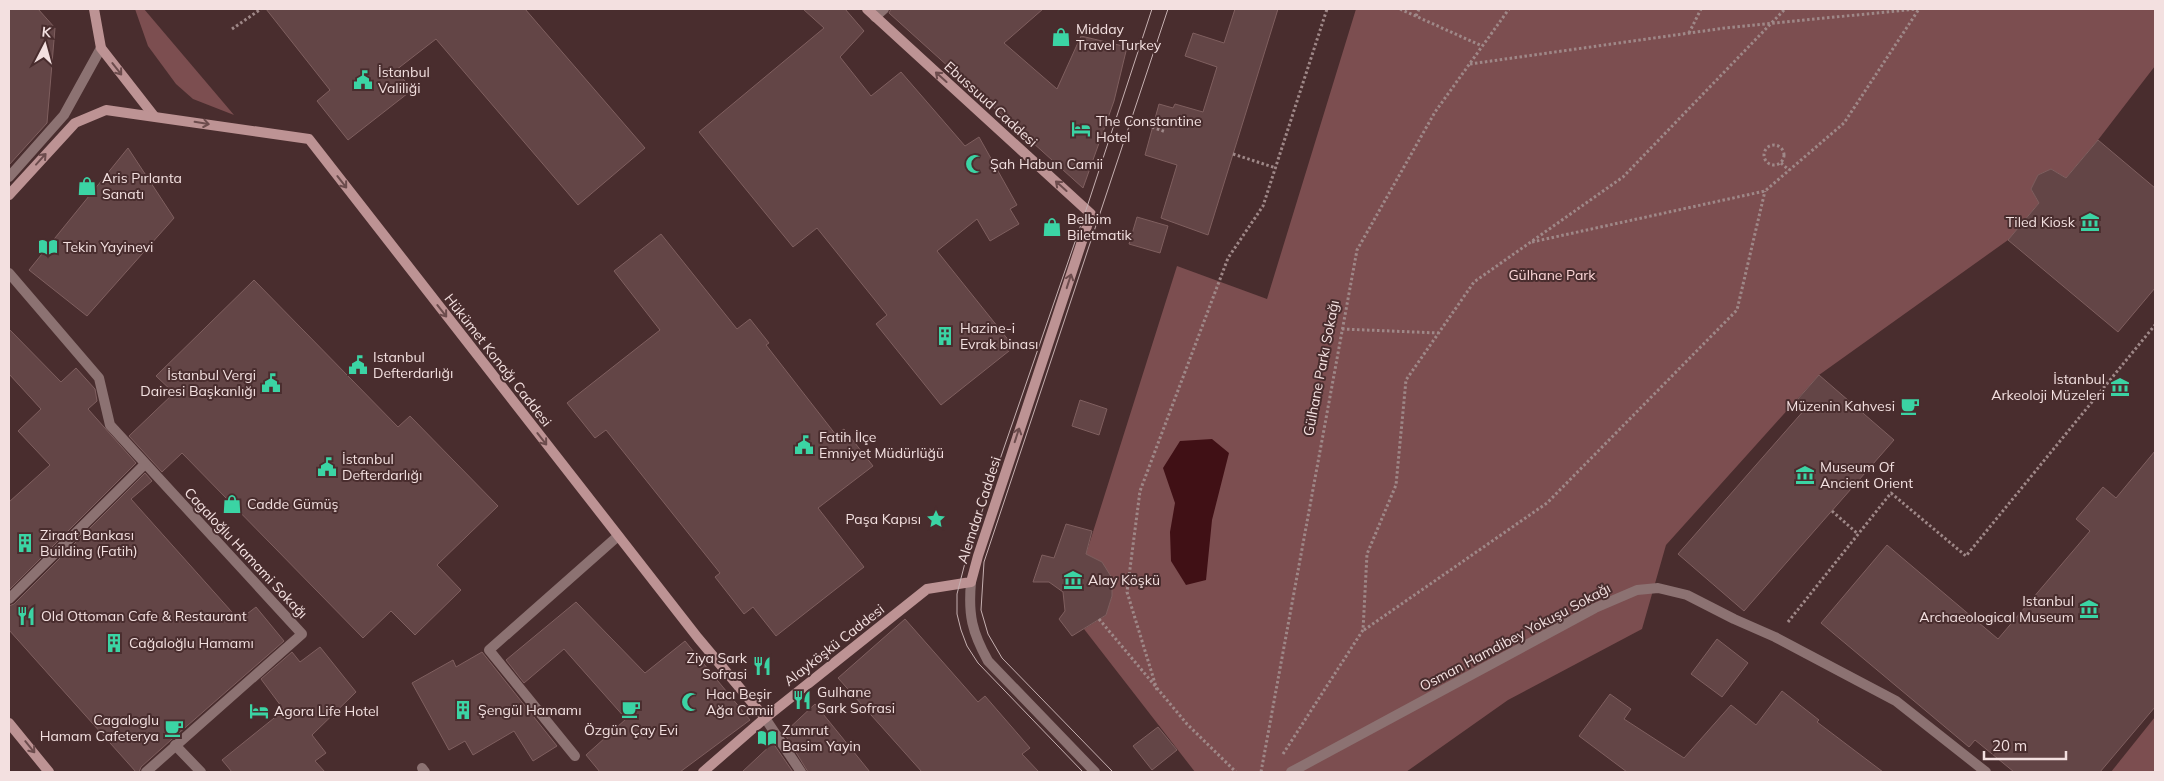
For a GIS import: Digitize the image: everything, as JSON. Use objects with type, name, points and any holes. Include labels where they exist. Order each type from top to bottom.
[{"type":"street","points":[[94,9],[101,48],[154,116]]},
{"type":"street","name":"Ebussuud Caddesi","points":[[867,9],[1082,205],[1091,214],[1089,222]]},
{"type":"street","points":[[875,17],[884,9]]},
{"type":"street","points":[[9,177],[64,115],[101,48]]},
{"type":"street","name":"Hükümet Konağı Caddesi","points":[[9,195],[74,123],[106,110],[309,139],[698,638],[765,718]]},
{"type":"street","name":"Alemdar Caddesi","points":[[1089,222],[978,556],[971,582],[969,606],[971,622],[978,643],[988,661],[1095,772]]},
{"type":"street","name":"Cagaloğlu Hamami Sokağı","points":[[9,273],[99,378],[110,425],[302,634],[146,772]]},
{"type":"street","points":[[9,599],[145,464]]},
{"type":"street","points":[[574,756],[489,650],[618,536]]},
{"type":"street","name":"Alayköşkü Caddesi","points":[[703,772],[765,718],[928,589],[971,582]]},
{"type":"street","name":"Osman Hamdibey Yokuşu Sokağı","points":[[1292,772],[1595,608],[1637,590],[1658,588],[1687,595],[1775,637],[1896,701],[1986,772]]},
{"type":"street","points":[[765,718],[801,772]]},
{"type":"street","points":[[9,723],[49,772]]},
{"type":"street","points":[[175,746],[202,772]]},
{"type":"path","points":[[232,28],[261,9]]},
{"type":"path","points":[[1157,690],[1127,592],[1140,491],[1228,258],[1263,206],[1327,9]]},
{"type":"path","points":[[1400,9],[1482,46]]},
{"type":"path","points":[[1416,16],[1419,9]]},
{"type":"path","name":"Gülhane Parkı Sokağı","points":[[1261,772],[1357,250],[1435,112],[1509,9]]},
{"type":"path","points":[[1689,33],[1701,9]]},
{"type":"path","points":[[1363,630],[1367,554],[1396,485],[1406,380],[1474,282],[1623,177],[1785,9]]},
{"type":"path","points":[[1470,64],[1689,33],[1917,9]]},
{"type":"path","points":[[1529,242],[1765,191],[1844,123],[1917,9]]},
{"type":"path","points":[[1138,122],[1166,132]]},
{"type":"path","points":[[1778,145],[1783,150],[1784,156],[1781,163],[1775,165],[1766,162],[1764,156],[1768,147],[1778,145]]},
{"type":"path","points":[[1233,154],[1276,168]]},
{"type":"path","points":[[1781,163],[1789,170]]},
{"type":"path","points":[[1282,756],[1363,630],[1547,503],[1737,310],[1765,191]]},
{"type":"path","points":[[1775,637],[1891,493],[1966,556],[2155,325]]},
{"type":"path","points":[[1342,329],[1439,333]]},
{"type":"path","points":[[1832,510],[1858,534]]},
{"type":"path","points":[[1099,619],[1187,724],[1236,772]]},
{"type":"green space","points":[[135,9],[144,9],[234,115],[193,99],[176,84],[148,46]]},
{"type":"green space","name":"Gülhane Park","points":[[1356,9],[2155,9],[2155,66],[2066,178],[2051,169],[2038,175],[2031,189],[2039,203],[2008,240],[1819,375],[1666,545],[1642,629],[1508,700],[1406,772],[1195,772],[1084,629],[1106,615],[1112,596],[1102,562],[1086,554],[1177,266],[1267,299]]},
{"type":"green space","points":[[2155,717],[2155,772],[2111,772]]},
{"type":"shaded area","points":[[1212,439],[1229,453],[1212,520],[1206,580],[1186,585],[1171,561],[1170,532],[1175,503],[1163,468],[1180,441]]},
{"type":"building","points":[[9,9],[38,9],[55,28],[47,123],[9,165]]},
{"type":"building","points":[[266,9],[525,9],[645,148],[578,205],[436,39],[396,70],[412,90],[348,140],[317,101],[330,90]]},
{"type":"building","points":[[803,9],[845,9],[864,31],[840,57],[871,96],[901,72],[965,146],[979,137],[1017,205],[1010,209],[1019,224],[990,241],[977,219],[937,251],[1014,347],[941,405],[876,324],[887,315],[817,228],[793,247],[699,132],[824,28]]},
{"type":"building","points":[[891,9],[1043,9],[1004,43],[1057,89],[1081,36],[1127,47],[1114,101],[1083,188],[889,13]]},
{"type":"building","points":[[1235,9],[1278,9],[1208,235],[1161,218],[1177,165],[1145,155],[1159,104],[1173,108],[1175,104],[1203,112],[1217,67],[1185,56],[1193,33],[1224,43]]},
{"type":"building","name":"Tiled Kiosk","points":[[2098,140],[2155,188],[2155,288],[2118,332],[2008,240],[2039,203],[2031,189],[2038,175],[2051,169],[2066,178]]},
{"type":"building","points":[[128,148],[174,218],[87,316],[29,270]]},
{"type":"building","points":[[1137,217],[1168,226],[1160,253],[1129,244]]},
{"type":"building","points":[[661,234],[737,329],[750,319],[769,343],[766,345],[836,435],[844,429],[873,466],[818,508],[864,567],[776,636],[753,607],[744,614],[715,577],[720,573],[606,430],[595,438],[567,403],[660,330],[614,271]]},
{"type":"building","name":"İstanbul Defterdarlığı","points":[[254,280],[398,427],[410,416],[498,506],[437,565],[461,590],[415,635],[391,611],[363,638],[182,453],[162,472],[129,436],[174,393],[156,376]]},
{"type":"building","points":[[9,329],[61,382],[76,368],[95,389],[97,401],[88,409],[136,463],[9,590],[9,502],[50,465],[18,431],[41,409],[9,374]]},
{"type":"building","name":"Museum Of Ancient Orient","points":[[1819,375],[1894,440],[1744,611],[1678,554],[1806,408],[1797,400]]},
{"type":"building","points":[[1080,400],[1107,409],[1099,435],[1072,426]]},
{"type":"building","name":"Istanbul Archaeological Museum","points":[[2155,451],[2155,707],[2100,772],[2014,772],[1975,740],[1969,747],[1821,623],[1887,545],[1998,639],[2090,531],[2076,519],[2103,487],[2116,498]]},
{"type":"building","name":"Cağaloğlu Hamamı","points":[[145,473],[152,481],[131,499],[239,620],[256,607],[284,641],[141,767],[139,772],[136,772],[9,630],[9,606],[14,604]]},
{"type":"building","name":"Alay Köşkü","points":[[1066,524],[1092,531],[1086,554],[1102,562],[1112,578],[1112,596],[1106,615],[1072,636],[1059,619],[1065,611],[1063,592],[1049,582],[1033,582],[1042,555],[1054,558]]},
{"type":"building","points":[[576,602],[645,673],[685,641],[750,720],[680,772],[600,772],[586,755],[626,719],[564,649],[524,683],[506,660]]},
{"type":"building","points":[[905,619],[978,702],[985,696],[1030,748],[1022,754],[1039,772],[922,772],[838,678]]},
{"type":"building","points":[[1717,639],[1748,663],[1722,697],[1691,674]]},
{"type":"building","points":[[320,647],[356,692],[312,735],[326,753],[315,761],[325,772],[232,772],[222,760],[284,710],[261,679],[292,652],[300,662]]},
{"type":"building","points":[[482,652],[557,746],[533,761],[514,731],[473,755],[465,741],[449,750],[412,683],[453,660],[456,667]]},
{"type":"building","points":[[1782,691],[1819,720],[1817,722],[1883,772],[1627,772],[1579,736],[1610,694],[1631,709],[1624,719],[1684,758],[1731,705],[1756,725]]},
{"type":"building","points":[[815,704],[870,772],[808,772],[784,733]]},
{"type":"building","points":[[1158,727],[1177,750],[1152,770],[1133,746]]},
{"type":"building","points":[[773,743],[793,772],[742,772]]},
{"type":"tram line","points":[[1083,772],[978,663],[967,646],[961,630],[957,614],[957,594],[967,555],[1087,207],[1152,9]]},
{"type":"tram line","points":[[1113,772],[1002,658],[988,634],[981,610],[984,562],[1168,9]]},
{"type":"place","name":"Midday Travel Turkey","points":[[1061,37]]},
{"type":"place","name":"İstanbul Valiliği","points":[[363,80]]},
{"type":"place","name":"The Constantine Hotel","points":[[1081,129]]},
{"type":"place","name":"Şah Habun Camii","points":[[975,164]]},
{"type":"place","name":"Aris Pırlanta Sanatı","points":[[87,186]]},
{"type":"place","name":"Tiled Kiosk","points":[[2090,222]]},
{"type":"place","name":"Belbim Biletmatik","points":[[1052,227]]},
{"type":"place","name":"Tekin Yayinevi","points":[[48,247]]},
{"type":"place","name":"Hazine-i Evrak binası","points":[[945,336]]},
{"type":"place","name":"Istanbul Defterdarlığı","points":[[358,365]]},
{"type":"place","name":"İstanbul Vergi Dairesi Başkanlığı","points":[[271,383]]},
{"type":"place","name":"İstanbul Arkeoloji Müzeleri","points":[[2120,387]]},
{"type":"place","name":"Müzenin Kahvesi","points":[[1910,406]]},
{"type":"place","name":"Fatih İlçe Emniyet Müdürlüğü","points":[[804,445]]},
{"type":"place","name":"İstanbul Defterdarlığı","points":[[327,467]]},
{"type":"place","name":"Museum Of Ancient Orient","points":[[1805,475]]},
{"type":"place","name":"Cadde Gümüş","points":[[232,504]]},
{"type":"place","name":"Paşa Kapısı","points":[[936,519]]},
{"type":"place","name":"Ziraat Bankası Building (Fatih)","points":[[25,543]]},
{"type":"place","name":"Alay Köşkü","points":[[1073,580]]},
{"type":"place","name":"Istanbul Archaeological Museum","points":[[2089,609]]},
{"type":"place","name":"Old Ottoman Cafe & Restaurant","points":[[26,616]]},
{"type":"place","name":"Cağaloğlu Hamamı","points":[[114,643]]},
{"type":"place","name":"Ziya Sark Sofrasi","points":[[762,666]]},
{"type":"place","name":"Gulhane Sark Sofrasi","points":[[802,700]]},
{"type":"place","name":"Hacı Beşir Ağa Camii","points":[[691,702]]},
{"type":"place","name":"Özgün Çay Evi","points":[[631,709]]},
{"type":"place","name":"Şengül Hamamı","points":[[463,710]]},
{"type":"place","name":"Agora Life Hotel","points":[[259,711]]},
{"type":"place","name":"Cagaloglu Hamam Cafeterya","points":[[174,728]]},
{"type":"place","name":"Zumrut Basim Yayin","points":[[767,738]]}]
